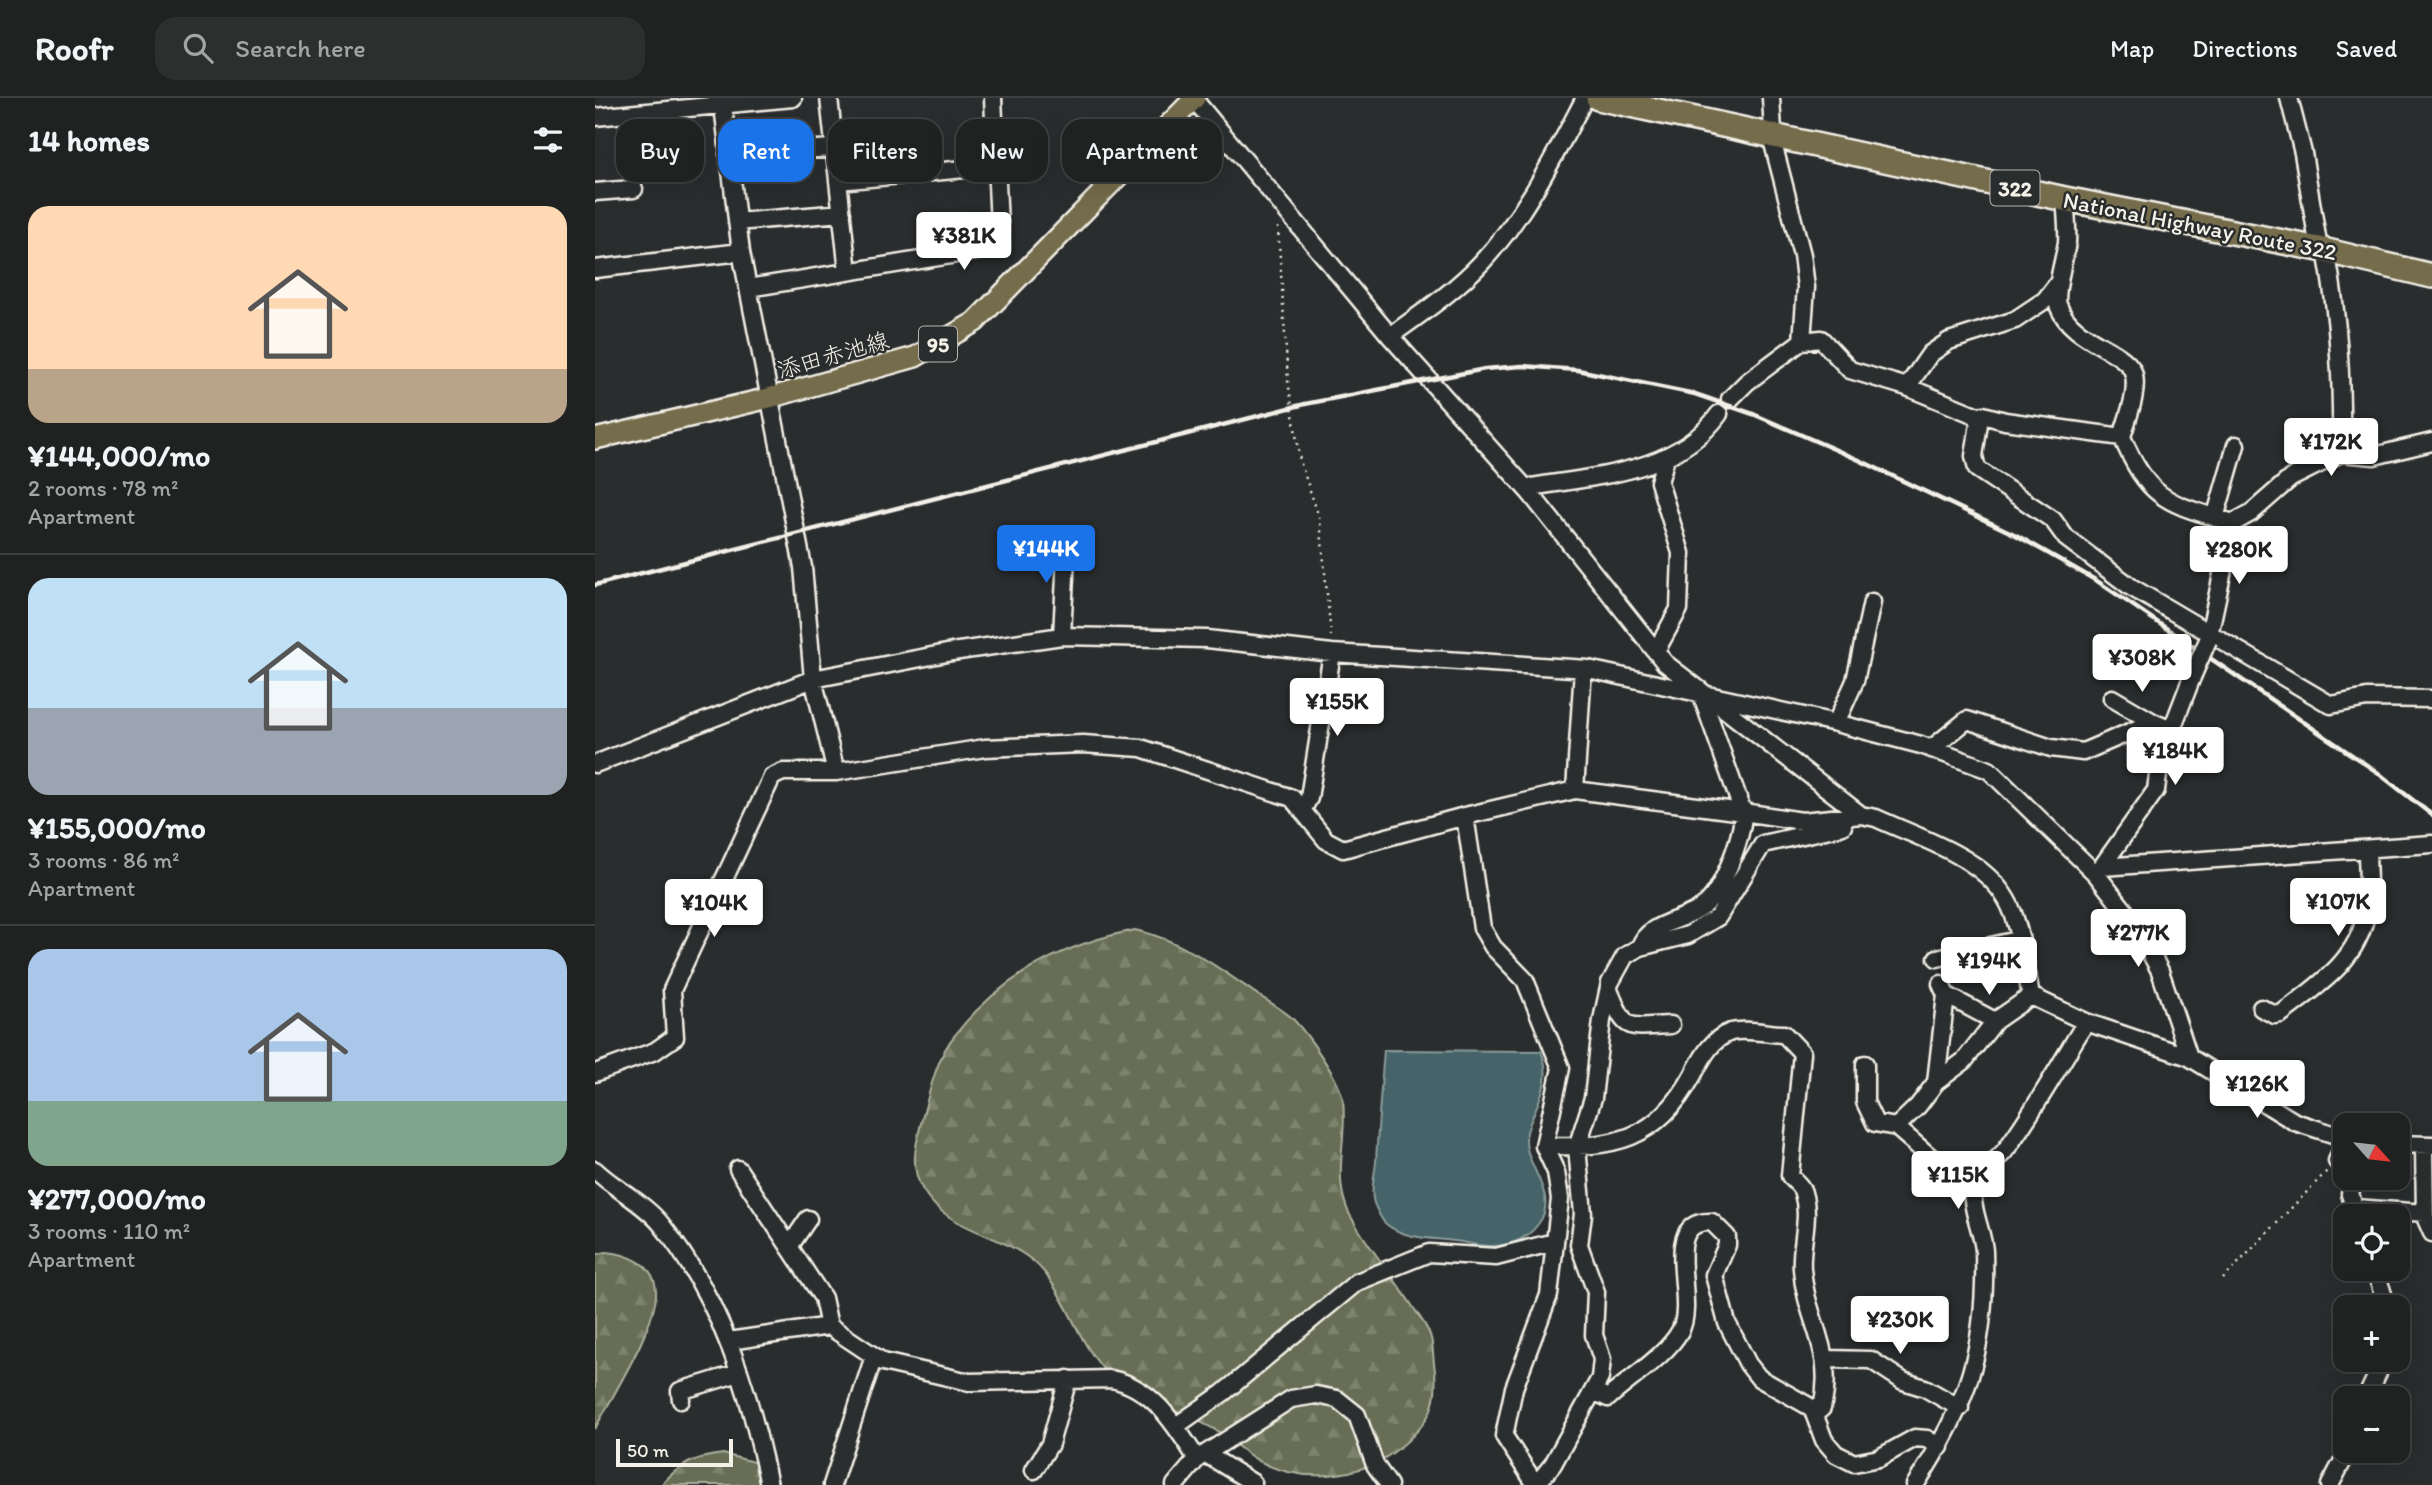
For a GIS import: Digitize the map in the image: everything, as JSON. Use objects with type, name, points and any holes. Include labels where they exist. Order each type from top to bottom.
[{"type":"highway","name":"National Highway Route 322","points":[[1598,98],[2065,199],[2322,250],[2432,276]]},
{"type":"main road","name":"添田赤池線","points":[[595,439],[769,398],[915,357],[975,322],[1194,98]]},
{"type":"street","points":[[595,117],[722,102],[793,98]]},
{"type":"street","points":[[829,98],[832,119]]},
{"type":"street","points":[[993,98],[994,119]]},
{"type":"street","points":[[1194,98],[1389,336],[1526,488],[1665,663],[1861,815]]},
{"type":"street","points":[[1389,336],[1444,298],[1483,261],[1541,181],[1585,98]]},
{"type":"street","points":[[1771,98],[1774,135],[1806,287],[1802,341]]},
{"type":"street","points":[[2289,98],[2339,324],[2342,383],[2340,453]]},
{"type":"street","points":[[732,182],[741,251],[803,568],[813,679],[836,772]]},
{"type":"street","points":[[838,182],[848,272]]},
{"type":"street","points":[[748,288],[1000,247],[997,182]]},
{"type":"street","points":[[595,192],[634,189]]},
{"type":"street","points":[[2065,199],[2067,239],[2056,302],[2065,320],[2078,334],[2126,361],[2134,372],[2135,388],[2122,437],[2135,468],[2147,484],[2176,506],[2233,523],[2251,513],[2291,478],[2340,453],[2374,456],[2432,442]]},
{"type":"street","points":[[737,222],[842,213]]},
{"type":"street","points":[[595,269],[741,251]]},
{"type":"street","points":[[1907,387],[1930,354],[1948,341],[2015,320],[2045,300],[2061,280]]},
{"type":"street","points":[[1730,399],[1747,382],[1802,341],[1821,339],[1850,370],[1907,387],[1980,417],[1983,415],[2005,421],[2122,437]]},
{"type":"street","points":[[1526,488],[1641,467],[1666,458],[1707,430],[1719,414]]},
{"type":"street","points":[[1980,417],[1974,456],[1977,469],[2053,520],[2066,538],[2131,587],[2209,637],[2331,705],[2367,698],[2432,699]]},
{"type":"street","points":[[2215,518],[2236,445]]},
{"type":"street","points":[[1656,652],[1679,609],[1681,553],[1659,482],[1666,458]]},
{"type":"street","points":[[2099,871],[2156,790],[2160,760],[2209,637],[2233,523]]},
{"type":"street","points":[[1062,636],[1067,537]]},
{"type":"street","points":[[1836,723],[1855,681],[1872,602]]},
{"type":"street","points":[[595,764],[813,679],[952,652],[1062,636],[1206,639],[1332,653],[1583,669],[1700,691],[1836,723],[1931,748],[1989,770],[2099,871],[2134,924],[2160,971],[2189,1057]]},
{"type":"street","points":[[1303,809],[1309,798],[1332,653]]},
{"type":"street","points":[[1575,790],[1583,669]]},
{"type":"street","points":[[1640,947],[1643,938],[1651,930],[1690,915],[1707,904],[1719,889],[1743,825],[1743,812],[1700,691]]},
{"type":"street","points":[[2112,698],[2171,730]]},
{"type":"street","points":[[1931,748],[1967,720],[2051,748],[2083,752],[2153,722]]},
{"type":"street","points":[[595,1073],[655,1051],[675,1037],[672,990],[772,777],[783,772],[836,772],[985,748],[1083,744],[1141,748],[1292,798],[1326,839],[1343,849],[1575,790],[1803,821],[1861,815],[1876,818],[1965,860],[1994,882],[2010,906],[2031,996]]},
{"type":"street","points":[[1465,817],[1482,928],[1493,947],[1525,980],[1561,1068],[1544,1146],[1556,1172],[1560,1199],[1549,1295],[1514,1388],[1504,1436],[1536,1485],[1553,1464],[1600,1378],[1602,1359],[1594,1335],[1596,1292],[1579,1245],[1583,1214],[1577,1147],[1593,1098],[1608,990],[1625,956],[1640,947],[1688,935],[1719,917],[1762,844],[1846,825],[1861,815]]},
{"type":"street","points":[[2099,871],[2432,844]]},
{"type":"street","points":[[2261,1007],[2275,1015],[2281,1014],[2341,967],[2357,943],[2366,912],[2367,849]]},
{"type":"street","points":[[1937,958],[2018,940]]},
{"type":"street","points":[[1936,1082],[1944,989],[1995,1021]]},
{"type":"street","points":[[1608,990],[1623,1022],[1629,1027],[1671,1025]]},
{"type":"street","points":[[1896,1127],[1918,1107],[1936,1082],[1964,1061],[1995,1021],[2031,996]]},
{"type":"street","points":[[2031,996],[2086,1022],[2189,1057],[2295,1122],[2333,1136]]},
{"type":"street","points":[[1915,1485],[1940,1447],[1960,1408],[1972,1376],[1981,1336],[1985,1283],[1983,1237],[1973,1194],[1976,1182],[2006,1150],[2086,1022]]},
{"type":"street","points":[[1544,1146],[1577,1147],[1643,1133],[1669,1112],[1718,1038],[1733,1031],[1784,1034],[1802,1053],[1790,1176],[1803,1191],[1806,1224],[1802,1269],[1826,1359],[1825,1398],[1822,1408],[1816,1413]]},
{"type":"street","points":[[1865,1064],[1865,1102],[1869,1115],[1882,1126],[1896,1127],[1973,1194]]},
{"type":"street","points":[[2410,1144],[2428,1145],[2425,1213],[2432,1233]]},
{"type":"street","points":[[738,1169],[823,1298],[829,1326]]},
{"type":"street","points":[[595,1170],[660,1222],[706,1288],[729,1341],[760,1442],[769,1485]]},
{"type":"street","points":[[2410,1213],[2425,1213]]},
{"type":"street","points":[[789,1247],[808,1219]]},
{"type":"street","points":[[1593,1391],[1608,1398],[1680,1332],[1686,1313],[1683,1238],[1690,1227],[1700,1221],[1712,1222],[1727,1237],[1727,1245],[1714,1275],[1735,1342],[1759,1378],[1816,1413],[1824,1440],[1836,1454],[1854,1463],[1879,1458],[1915,1438],[1927,1439],[1940,1447]]},
{"type":"street","points":[[1176,1426],[1223,1394],[1357,1282],[1429,1253],[1496,1257],[1554,1242]]},
{"type":"street","points":[[729,1341],[829,1326],[883,1362],[969,1382],[1111,1379],[1132,1383],[1170,1416],[1201,1457],[1242,1481]]},
{"type":"street","points":[[832,1485],[874,1356]]},
{"type":"street","points":[[1826,1359],[1871,1360],[1903,1381],[1925,1388],[1960,1408]]},
{"type":"street","points":[[681,1400],[680,1391],[739,1373]]},
{"type":"street","points":[[1034,1470],[1050,1444],[1068,1379]]},
{"type":"street","points":[[1175,1485],[1201,1457],[1291,1399],[1316,1395],[1337,1399],[1357,1415],[1375,1465],[1389,1485]]},
{"type":"street","points":[[2330,1485],[2342,1463]]},
{"type":"path","points":[[1277,196],[1288,381],[1300,461],[1320,520],[1332,653]]},
{"type":"path","points":[[2223,1279],[2333,1165]]},
{"type":"green space","points":[[1135,930],[1169,941],[1199,956],[1292,1018],[1322,1058],[1341,1092],[1344,1116],[1341,1173],[1344,1201],[1357,1227],[1429,1331],[1435,1377],[1434,1401],[1425,1421],[1399,1448],[1367,1466],[1331,1475],[1294,1473],[1276,1468],[1259,1461],[1199,1421],[1133,1393],[1099,1364],[1053,1284],[1031,1259],[948,1216],[934,1205],[919,1181],[915,1155],[938,1064],[948,1044],[973,1014],[992,996],[1035,966],[1083,944]]},
{"type":"green space","points":[[606,1252],[632,1258],[646,1267],[655,1282],[656,1291],[655,1305],[642,1341],[595,1429],[595,1255]]},
{"type":"green space","points":[[723,1454],[754,1462],[769,1485],[661,1485],[689,1463]]},
{"type":"water","points":[[1384,1050],[1541,1051],[1545,1062],[1545,1083],[1527,1132],[1526,1143],[1543,1188],[1544,1211],[1539,1223],[1524,1238],[1506,1245],[1487,1246],[1413,1236],[1393,1229],[1383,1221],[1375,1205],[1372,1190]]},
{"type":"railway","points":[[595,585],[1305,404],[1485,369],[1522,366],[1578,370],[1695,394],[1753,414],[1857,459],[2016,535],[2097,581],[2377,772],[2432,815]]}]
